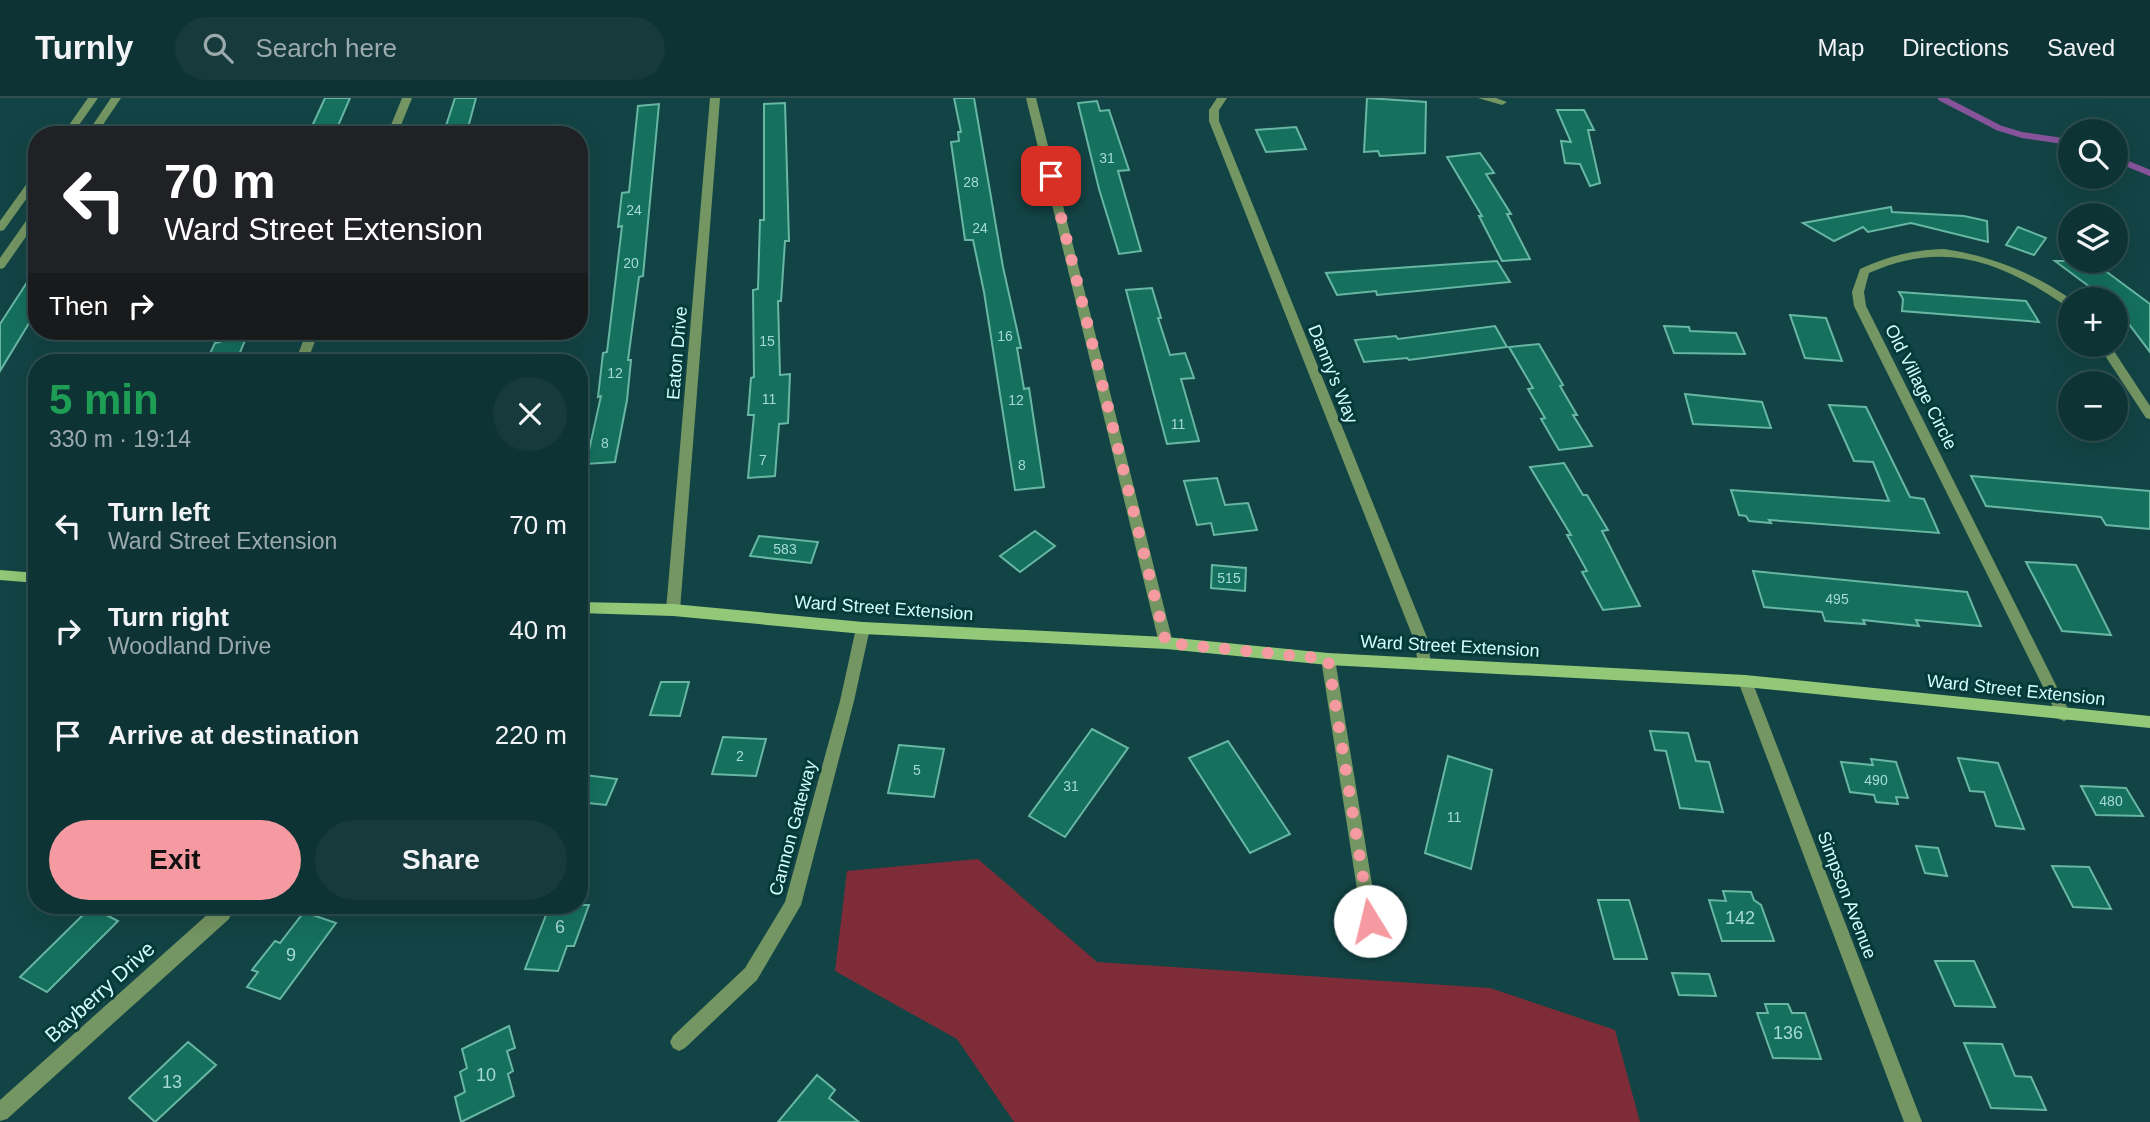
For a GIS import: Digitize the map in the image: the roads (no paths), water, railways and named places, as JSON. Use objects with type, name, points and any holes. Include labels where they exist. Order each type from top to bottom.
[{"type":"street","points":[[73,126],[93,98]]},
{"type":"street","points":[[96,126],[116,98]]},
{"type":"street","points":[[396,126],[407,98]]},
{"type":"street","name":"Eaton Drive","points":[[673,610],[715,98]]},
{"type":"street","points":[[1031,98],[1166,643]]},
{"type":"street","name":"Danny's Way","points":[[1222,98],[1214,110],[1214,121],[1421,640],[1424,665]]},
{"type":"street","points":[[1483,98],[1502,102]]},
{"type":"street","points":[[0,228],[28,189]]},
{"type":"street","points":[[0,266],[28,226]]},
{"type":"street","name":"Old Village Circle","points":[[2058,296],[2037,282],[1992,262],[1927,252],[1892,258],[1876,264],[1864,271],[1858,292],[1860,306],[1899,387],[1935,452],[2064,715]]},
{"type":"street","points":[[2113,357],[2150,415]]},
{"type":"street","points":[[0,575],[28,577]]},
{"type":"street","name":"Ward Street Extension","points":[[588,607],[673,610],[863,628],[1166,643],[1328,659],[1745,681],[2150,722]]},
{"type":"street","name":"Cannon Gateway","points":[[678,1042],[751,974],[793,905],[848,701],[863,628]]},
{"type":"street","points":[[1328,659],[1370,921]]},
{"type":"street","name":"Simpson Avenue","points":[[1745,681],[1913,1122]]},
{"type":"street","name":"Bayberry Drive","points":[[0,1112],[222,914]]},
{"type":"waterway","points":[[1941,98],[1999,128],[2022,135],[2058,140]]},
{"type":"waterway","points":[[2128,164],[2150,173]]}]
